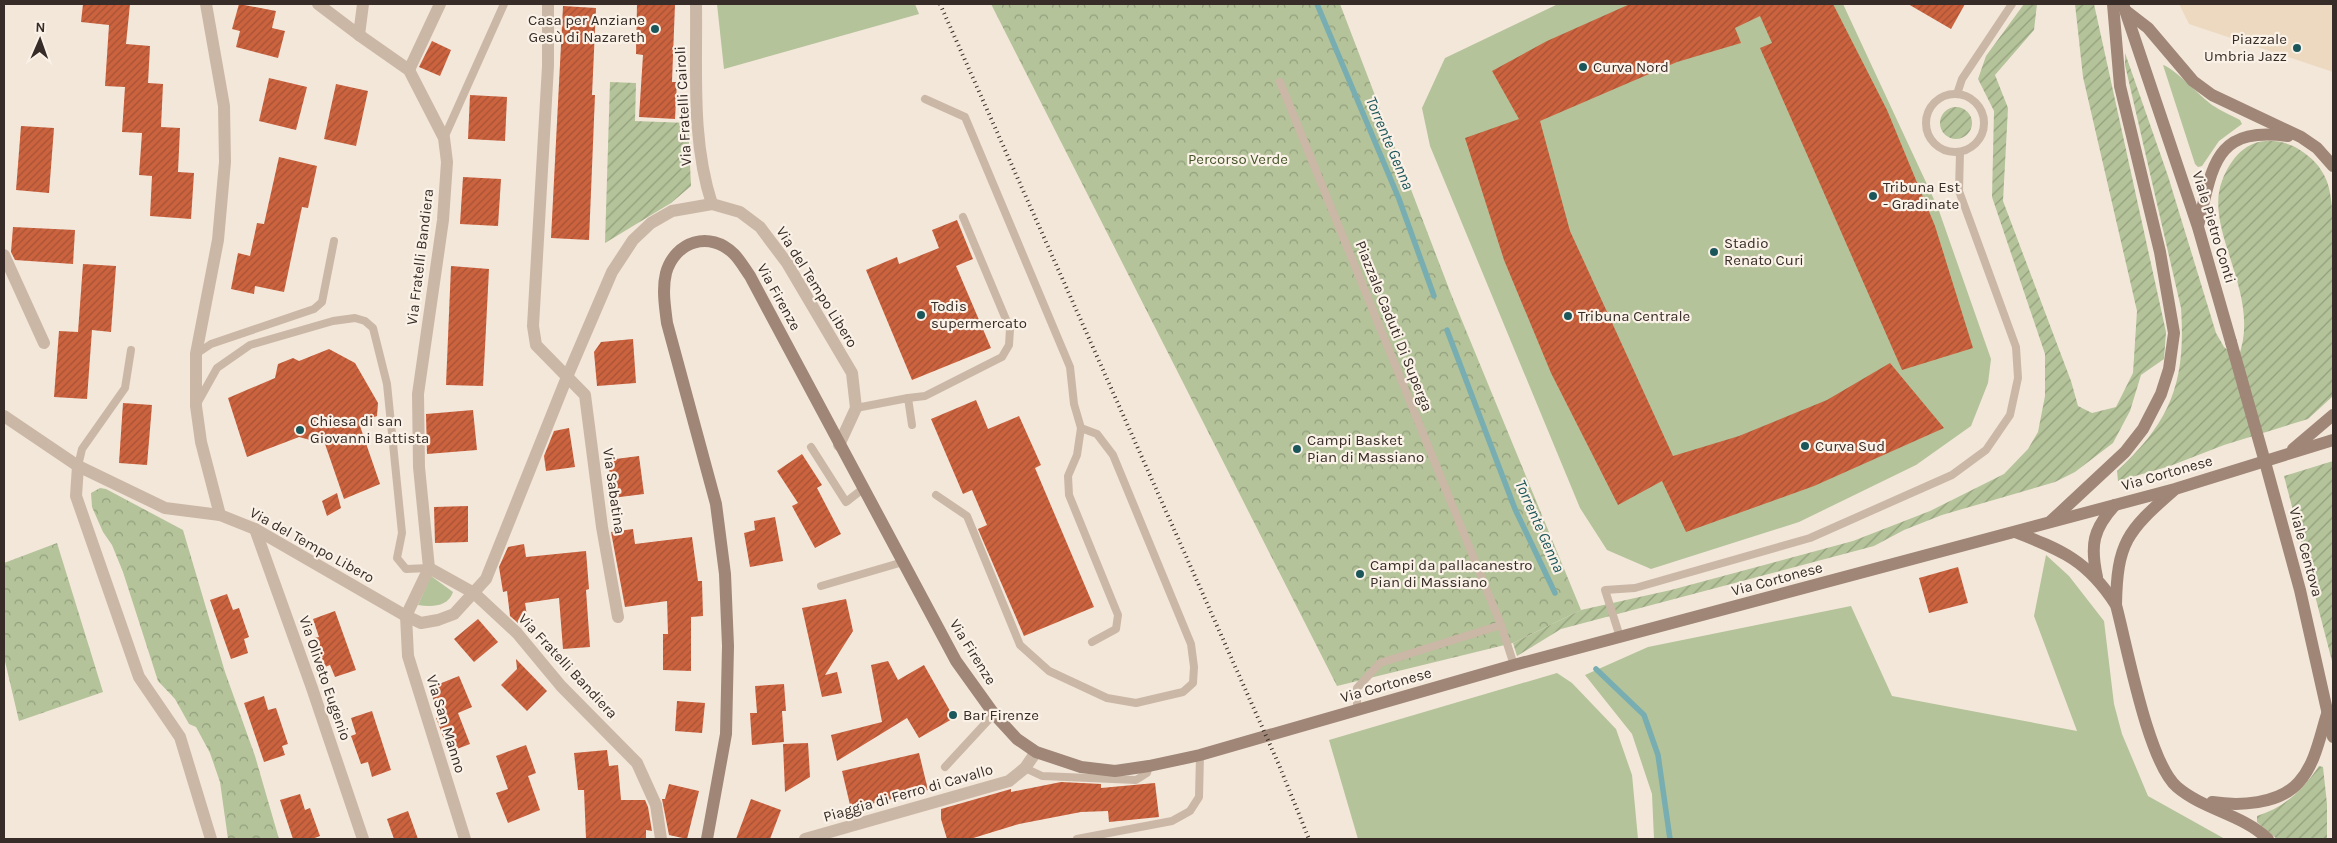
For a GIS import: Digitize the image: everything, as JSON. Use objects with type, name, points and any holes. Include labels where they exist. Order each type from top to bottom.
[{"type":"main road","points":[[2048,523],[2125,452],[2143,429],[2161,394],[2169,368],[2173,342],[2174,333],[2160,252],[2120,86],[2113,4]]},
{"type":"main road","points":[[2124,8],[2148,28],[2192,80],[2212,95],[2301,137],[2316,148],[2333,166]]},
{"type":"main road","name":"Viale Pietro Conti","points":[[2124,8],[2198,227],[2265,462]]},
{"type":"main road","points":[[2198,227],[2210,176],[2218,157],[2229,147],[2245,137],[2264,133],[2301,137]]},
{"type":"main road","name":"Via Firenze","points":[[707,839],[726,734],[728,646],[725,574],[716,504],[667,323],[664,298],[666,273],[677,252],[694,240],[716,242],[734,254],[750,276],[956,661],[994,714],[1017,739],[1036,752],[1081,767],[1115,771],[1200,756],[1228,747]]},
{"type":"main road","points":[[2290,452],[2333,415]]},
{"type":"main road","name":"Via Cortonese","points":[[1228,747],[1514,665],[2175,489],[2333,440]]},
{"type":"main road","name":"Viale Centova","points":[[2265,462],[2300,590],[2333,738]]},
{"type":"main road","points":[[2175,489],[2144,515],[2124,542],[2116,576],[2116,605],[2146,720],[2161,768],[2175,786],[2192,798],[2246,822],[2268,839]]},
{"type":"main road","points":[[2097,577],[2093,557],[2094,540],[2098,527],[2114,504]]},
{"type":"main road","points":[[2015,532],[2077,560],[2097,577],[2116,605]]},
{"type":"main road","points":[[2192,798],[2223,803],[2249,804],[2273,798],[2298,784],[2312,761],[2328,709]]},
{"type":"street","points":[[206,4],[224,106],[225,162],[218,240],[196,354],[196,406],[201,442],[220,515]]},
{"type":"street","name":"Via Fratelli Bandiera","points":[[318,4],[409,70],[444,138],[447,162],[443,220],[418,394],[419,467],[429,568],[474,593],[517,633],[561,686],[637,763],[656,806],[661,839]]},
{"type":"street","points":[[359,35],[363,4]]},
{"type":"street","points":[[409,70],[440,4]]},
{"type":"street","points":[[548,4],[548,66],[533,326],[536,345],[567,377]]},
{"type":"street","name":"Via Fratelli Cairoli","points":[[696,4],[698,144],[703,177],[712,204]]},
{"type":"street","name":"Via del Tempo Libero","points":[[4,416],[78,466],[165,508],[220,515],[254,529],[421,623],[438,620],[454,614],[486,579],[567,377],[612,272],[633,240],[650,223],[672,212],[712,204],[740,212],[760,227],[786,262],[852,373],[856,408]]},
{"type":"street","points":[[4,255],[44,343]]},
{"type":"street","name":"Via Sabatina","points":[[567,377],[585,395],[602,527],[618,617]]},
{"type":"street","points":[[839,445],[856,408]]},
{"type":"street","points":[[78,466],[76,496],[139,677],[180,737],[211,839]]},
{"type":"street","name":"Via Oliveto Eugenio","points":[[254,529],[312,688],[363,839]]},
{"type":"street","points":[[406,616],[429,568]]},
{"type":"street","name":"Via San Manno","points":[[406,616],[408,656],[465,839]]},
{"type":"street","name":"Piaggia di Ferro di Cavallo","points":[[804,839],[1009,781],[1025,768],[1036,752]]},
{"type":"lane","points":[[444,138],[504,4]]},
{"type":"lane","points":[[1958,94],[1962,79],[2012,4]]},
{"type":"lane","name":"Piazzale Caduti Di Superga","points":[[1280,82],[1500,626],[1514,665]]},
{"type":"lane","points":[[1958,94],[1975,101],[1984,118],[1985,127],[1976,144],[1960,152],[1950,152],[1933,142],[1926,124],[1932,106],[1939,99],[1958,94]]},
{"type":"lane","points":[[925,99],[965,117],[1070,367],[1074,404],[1081,428],[1077,455],[1068,476],[1069,495],[1118,615],[1116,629],[1092,642]]},
{"type":"lane","points":[[1620,638],[1605,590],[1635,588],[1810,538],[1952,475],[1986,450],[2010,415],[2018,378],[2016,346],[1959,191],[1960,152]]},
{"type":"lane","points":[[856,408],[926,396],[1002,357],[1010,345],[1010,329],[963,217]]},
{"type":"lane","points":[[196,354],[211,344],[314,309],[322,302],[334,241]]},
{"type":"lane","points":[[196,406],[217,368],[250,345],[334,321],[355,318],[365,321],[373,328],[387,384],[402,532],[397,558],[406,569],[429,568]]},
{"type":"lane","points":[[78,466],[82,449],[125,388],[132,350]]},
{"type":"lane","points":[[908,398],[912,425]]},
{"type":"lane","points":[[936,495],[968,516],[1020,645],[1049,672],[1106,698],[1136,703],[1182,692],[1193,683],[1194,666],[1191,644],[1113,456],[1097,434],[1081,428]]},
{"type":"lane","points":[[811,448],[846,502],[864,488]]},
{"type":"lane","points":[[821,586],[903,562]]},
{"type":"lane","points":[[1358,710],[1357,688],[1380,663],[1500,626]]},
{"type":"lane","points":[[945,767],[994,714]]},
{"type":"lane","points":[[1077,839],[1109,836],[1172,821],[1190,811],[1199,797],[1200,756]]},
{"type":"lane","points":[[1025,768],[1042,776],[1136,780],[1147,773],[1149,766]]},
{"type":"green space","points":[[717,4],[915,4],[919,14],[724,69]]},
{"type":"green space","name":"Percorso Verde","points":[[991,4],[1340,4],[1451,294],[1581,610],[1513,643],[1337,686]]},
{"type":"green space","name":"Stadio Renato Curi","points":[[1558,4],[1756,4],[1763,18],[1774,4],[1843,4],[1938,208],[1991,359],[1988,383],[1971,426],[1916,465],[1799,522],[1651,569],[1607,550],[1580,508],[1430,146],[1422,108],[1445,58]]},
{"type":"green space","points":[[2024,4],[2037,4],[2034,30],[1995,75],[2008,108],[2003,201],[2071,381],[2078,406],[2092,413],[2116,407],[2133,373],[2137,311],[2083,77],[2075,4],[2094,4],[2166,332],[2164,359],[2141,375],[2130,411],[2113,443],[2075,472],[2055,482],[1942,515],[1904,530],[1874,546],[1561,629],[1517,656],[1513,643],[1581,610],[1671,590],[1853,541],[1930,511],[2004,474],[2028,449],[2038,432],[2045,396],[2045,354],[1992,197],[1994,111],[1978,79],[1986,56]]},
{"type":"green space","points":[[2125,53],[2168,176],[2216,333],[2224,347],[2238,358],[2244,334],[2243,311],[2239,287],[2220,221],[2218,200],[2227,169],[2241,151],[2250,145],[2269,141],[2281,142],[2301,150],[2316,163],[2324,175],[2330,193],[2333,217],[2333,396],[2308,419],[2224,445],[2170,466],[2118,481],[2117,471],[2150,435],[2162,417],[2171,398],[2181,358],[2182,334],[2181,308],[2125,65]]},
{"type":"green space","points":[[2163,65],[2168,67],[2212,105],[2240,120],[2242,124],[2219,141],[2202,166],[2198,167],[2195,164]]},
{"type":"green space","points":[[610,82],[636,83],[635,121],[688,123],[691,186],[671,203],[605,243]]},
{"type":"green space","points":[[1956,107],[1962,108],[1967,112],[1971,117],[1971,129],[1967,134],[1962,138],[1956,139],[1950,138],[1945,134],[1941,129],[1940,123],[1941,117],[1945,112],[1950,108]]},
{"type":"green space","points":[[2333,461],[2333,665],[2284,476]]},
{"type":"green space","points":[[100,488],[106,489],[183,530],[225,672],[255,756],[279,839],[228,839],[220,782],[210,753],[196,727],[189,724],[175,699],[158,681],[123,572],[112,545],[103,532],[92,507],[91,493]]},
{"type":"green space","points":[[57,543],[103,692],[19,721],[4,657],[4,563]]},
{"type":"green space","points":[[2046,555],[2069,576],[2104,621],[2114,704],[2122,734],[2148,796],[2225,839],[1654,839],[1652,794],[1632,734],[1585,675],[1648,647],[1851,606],[1892,696],[2077,731],[2034,616]]},
{"type":"green space","points":[[431,576],[453,592],[451,597],[439,605],[418,605]]},
{"type":"green space","points":[[1557,673],[1572,683],[1616,729],[1632,775],[1638,839],[1358,839],[1329,740]]},
{"type":"green space","points":[[2319,766],[2323,767],[2327,804],[2327,839],[2277,839],[2257,822],[2257,816],[2276,808],[2292,797]]},
{"type":"shaded area","name":"Piazzale Umbria Jazz","points":[[2179,4],[2333,4],[2333,72],[2189,24]]},
{"type":"building","points":[[83,4],[130,4],[126,44],[150,46],[148,83],[163,84],[161,127],[180,128],[178,172],[194,173],[191,219],[150,216],[152,176],[139,175],[142,133],[122,132],[125,87],[105,86],[109,25],[81,22]]},
{"type":"building","points":[[239,4],[276,11],[272,28],[285,31],[278,58],[236,47],[240,31],[232,29]]},
{"type":"building","points":[[637,4],[675,4],[672,82],[677,82],[675,119],[639,117],[643,55],[636,54]]},
{"type":"building","points":[[1630,4],[1833,4],[1887,110],[1935,226],[1973,348],[1902,370],[1760,48],[1772,43],[1760,16],[1735,28],[1741,43],[1677,62],[1540,121],[1570,231],[1673,456],[1739,436],[1827,400],[1890,363],[1944,428],[1814,486],[1686,532],[1662,481],[1618,505],[1551,373],[1504,260],[1465,138],[1519,119],[1492,71],[1547,41]]},
{"type":"building","points":[[1908,4],[1965,4],[1951,29]]},
{"type":"building","points":[[563,6],[596,8],[592,95],[595,95],[589,240],[551,238]]},
{"type":"building","points":[[432,41],[451,50],[440,76],[419,67]]},
{"type":"building","points":[[269,78],[307,87],[296,130],[259,121]]},
{"type":"building","points":[[336,84],[368,91],[356,146],[324,139]]},
{"type":"building","points":[[470,95],[507,97],[505,141],[468,139]]},
{"type":"building","points":[[21,126],[54,128],[49,193],[16,190]]},
{"type":"building","points":[[279,157],[317,166],[308,208],[302,207],[284,292],[255,286],[254,294],[231,289],[238,253],[250,256],[257,223],[264,224]]},
{"type":"building","points":[[463,177],[501,179],[498,226],[460,224]]},
{"type":"building","points":[[957,220],[973,259],[956,266],[991,348],[912,380],[866,270],[897,257],[899,264],[939,248],[932,230]]},
{"type":"building","points":[[13,227],[75,230],[73,264],[15,260],[11,252]]},
{"type":"building","points":[[83,264],[116,266],[111,332],[92,330],[87,399],[54,397],[59,331],[78,332]]},
{"type":"building","points":[[451,266],[489,269],[483,386],[446,385]]},
{"type":"building","points":[[633,339],[636,383],[597,386],[594,352],[601,342]]},
{"type":"building","name":"Chiesa di san Giovanni Battista","points":[[329,349],[355,363],[378,403],[377,416],[359,423],[380,484],[344,499],[325,444],[299,437],[247,457],[228,398],[275,378],[278,364],[293,358],[299,361]]},
{"type":"building","points":[[976,400],[988,429],[1019,416],[1041,465],[1035,468],[1094,607],[1024,636],[978,529],[987,525],[972,490],[963,494],[931,419]]},
{"type":"building","points":[[123,403],[152,405],[147,465],[119,463]]},
{"type":"building","points":[[473,410],[477,450],[427,454],[426,414]]},
{"type":"building","points":[[569,428],[575,467],[546,471],[544,456],[554,431]]},
{"type":"building","points":[[802,454],[822,485],[817,488],[841,534],[815,548],[792,506],[798,503],[777,471]]},
{"type":"building","points":[[639,456],[644,494],[612,498],[608,460]]},
{"type":"building","points":[[337,493],[341,508],[327,516],[322,501]]},
{"type":"building","points":[[468,506],[468,542],[435,543],[434,507]]},
{"type":"building","points":[[775,517],[783,561],[750,567],[744,533],[755,530],[754,521]]},
{"type":"building","points":[[633,529],[635,544],[692,537],[698,581],[702,581],[703,616],[691,617],[691,671],[663,670],[663,634],[668,634],[667,601],[625,607],[611,532]]},
{"type":"building","points":[[524,544],[526,557],[586,551],[589,589],[586,590],[590,647],[563,649],[559,598],[525,603],[528,622],[518,623],[510,616],[507,591],[503,592],[499,567],[508,547]]},
{"type":"building","points":[[1958,567],[1968,603],[1929,613],[1919,578]]},
{"type":"building","points":[[227,594],[233,610],[239,608],[249,637],[244,639],[248,653],[231,659],[210,600]]},
{"type":"building","points":[[846,599],[853,631],[825,675],[837,672],[842,693],[822,697],[802,608]]},
{"type":"building","points":[[335,611],[356,670],[335,677],[330,665],[325,667],[314,638],[319,637],[313,619]]},
{"type":"building","points":[[478,619],[498,642],[474,662],[454,639]]},
{"type":"building","points":[[516,659],[547,691],[527,711],[501,685],[517,669]]},
{"type":"building","points":[[888,661],[898,680],[924,665],[954,718],[919,738],[907,718],[837,761],[831,735],[882,722],[871,665]]},
{"type":"building","points":[[459,676],[472,707],[458,713],[470,744],[449,752],[436,718],[440,717],[429,688]]},
{"type":"building","points":[[784,684],[786,711],[782,711],[784,742],[752,745],[750,713],[757,713],[755,686]]},
{"type":"building","points":[[264,696],[268,710],[276,708],[288,744],[282,746],[285,755],[264,762],[244,703]]},
{"type":"building","points":[[677,701],[705,703],[702,733],[675,731]]},
{"type":"building","points":[[372,711],[391,770],[372,777],[368,762],[361,764],[351,736],[356,734],[351,718]]},
{"type":"building","points":[[808,743],[810,777],[785,792],[783,744]]},
{"type":"building","points":[[526,745],[536,773],[528,776],[540,810],[508,823],[496,793],[508,789],[496,756]]},
{"type":"building","points":[[607,750],[609,766],[618,765],[621,800],[645,800],[652,831],[646,830],[646,839],[586,839],[584,790],[578,790],[574,753]]},
{"type":"building","points":[[919,753],[928,790],[851,809],[842,771]]},
{"type":"building","points":[[1061,782],[1101,784],[1101,788],[1155,783],[1159,817],[1109,822],[1108,811],[1081,812],[1019,824],[970,839],[947,839],[941,819],[941,809],[1011,789],[1011,792]]},
{"type":"building","points":[[669,784],[699,791],[687,839],[669,835],[662,799],[665,799]]},
{"type":"building","points":[[300,794],[305,810],[310,808],[320,836],[312,839],[293,839],[280,800]]},
{"type":"building","points":[[751,799],[781,810],[770,839],[736,839]]},
{"type":"building","points":[[408,811],[418,839],[394,839],[387,819]]},
{"type":"waterway","name":"Torrente Genna","points":[[1317,4],[1399,199],[1434,296]]},
{"type":"waterway","name":"Torrente Genna","points":[[1447,330],[1515,509],[1555,593]]},
{"type":"waterway","name":"Torrente Genna","points":[[1596,669],[1644,715],[1658,755],[1670,839]]},
{"type":"railway","points":[[940,4],[1279,765],[1309,839]]},
{"type":"place","name":"Casa per Anziane Gesù di Nazareth","points":[[655,29]]},
{"type":"place","name":"Piazzale Umbria Jazz","points":[[2297,48]]},
{"type":"place","name":"Curva Nord","points":[[1583,67]]},
{"type":"place","name":"Tribuna Est - Gradinate","points":[[1873,196]]},
{"type":"place","name":"Stadio Renato Curi","points":[[1714,252]]},
{"type":"place","name":"Todis supermercato","points":[[921,315]]},
{"type":"place","name":"Tribuna Centrale","points":[[1568,316]]},
{"type":"place","name":"Chiesa di san Giovanni Battista","points":[[300,430]]},
{"type":"place","name":"Curva Sud","points":[[1805,446]]},
{"type":"place","name":"Campi Basket Pian di Massiano","points":[[1297,449]]},
{"type":"place","name":"Campi da pallacanestro Pian di Massiano","points":[[1360,574]]},
{"type":"place","name":"Bar Firenze","points":[[953,715]]}]
